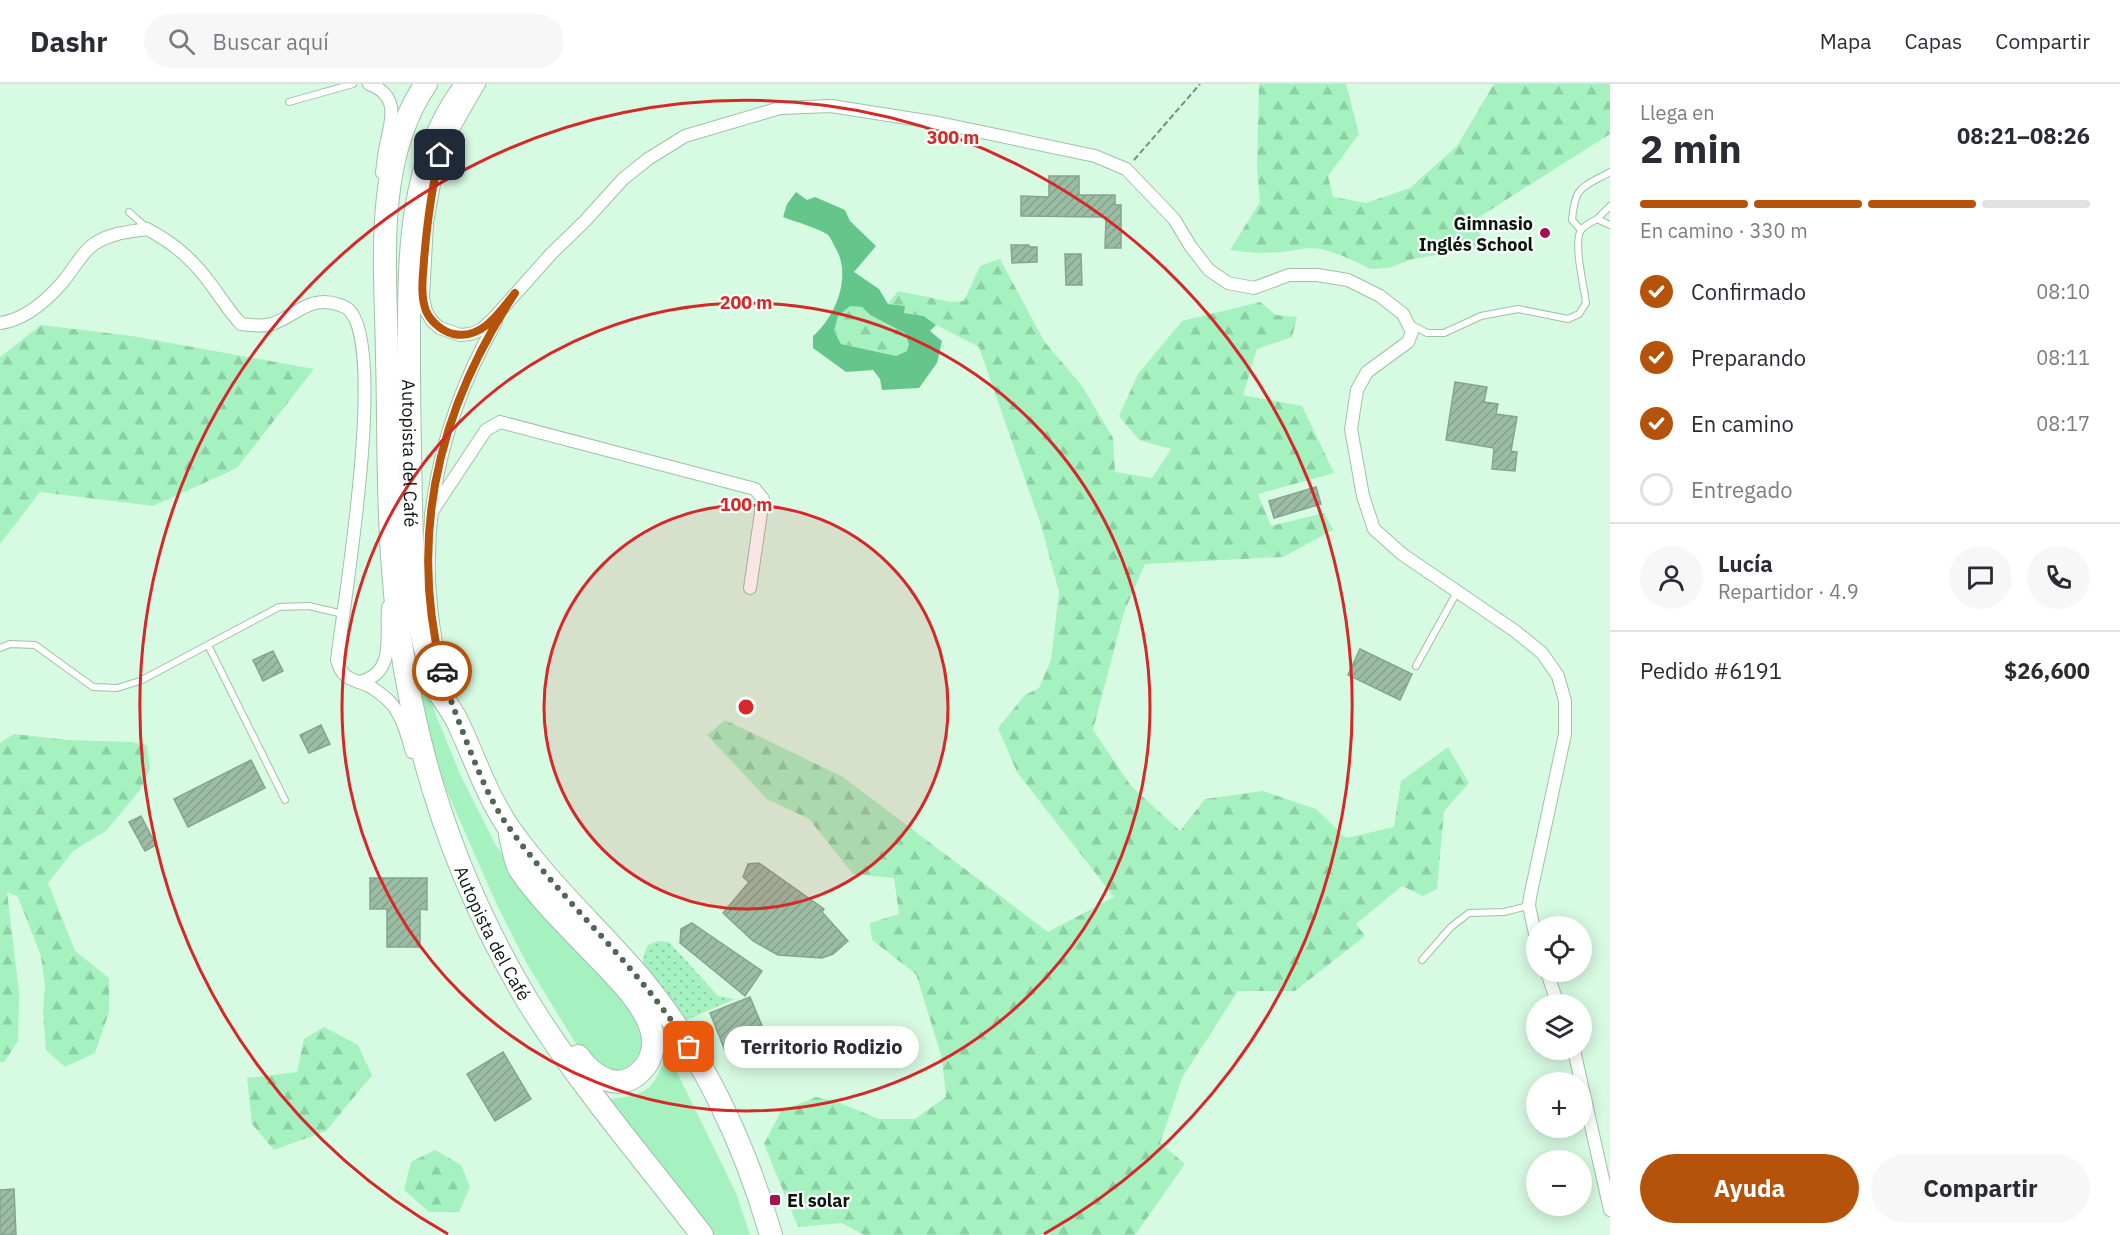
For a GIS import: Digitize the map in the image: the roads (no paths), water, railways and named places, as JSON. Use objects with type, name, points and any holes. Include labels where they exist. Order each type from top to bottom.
[{"type":"highway","name":"Autopista del Café","points":[[426,84],[408,116],[393,163],[389,184],[387,236],[393,570],[406,681],[418,738],[428,775],[471,892],[502,955],[545,1027],[583,1081],[702,1235]]},
{"type":"highway","name":"Autopista del Café","points":[[467,84],[443,125],[418,190],[411,250],[409,334],[411,501],[416,598],[421,631],[436,686],[457,720],[484,788],[509,828],[556,887],[640,979],[673,1020],[708,1081],[737,1141],[752,1176],[771,1235]]},
{"type":"highway","points":[[471,892],[493,916],[538,997],[588,1069],[607,1081],[615,1082],[625,1081],[643,1070],[652,1050],[654,1037],[642,1008],[518,868],[509,828]]},
{"type":"street","points":[[369,84],[382,92],[391,107],[393,116],[384,152],[382,180],[387,236]]},
{"type":"street","points":[[479,84],[453,126],[440,155],[433,181],[427,223],[423,298],[426,311],[432,321],[450,333],[471,334],[482,329],[623,178],[685,136],[780,108],[831,106],[939,123],[1095,156],[1126,169],[1174,219],[1191,247],[1209,270],[1228,283],[1254,288],[1289,275],[1317,274],[1348,280],[1380,296],[1403,314],[1412,332],[1408,342],[1367,372],[1357,390],[1351,429],[1363,496],[1374,529],[1402,554],[1515,631],[1542,653],[1558,676],[1565,701],[1565,734],[1529,906],[1531,916]]},
{"type":"street","points":[[0,323],[29,314],[62,284],[82,255],[93,245],[110,236],[147,229],[171,243],[194,263],[229,312],[241,324],[271,324],[314,302],[334,303],[348,308],[357,324],[364,371],[364,420],[338,660],[340,669],[348,679],[373,688],[391,704],[405,730],[413,755],[428,775]]},
{"type":"street","points":[[457,720],[438,653],[432,618],[428,548],[431,513],[443,446],[465,382],[491,331],[515,293]]},
{"type":"street","points":[[431,513],[486,430],[500,422],[755,489],[763,499],[750,588]]},
{"type":"street","points":[[359,682],[376,676],[385,660],[393,570]]},
{"type":"street","points":[[1576,1060],[1610,1210]]},
{"type":"lane","points":[[289,102],[353,84]]},
{"type":"lane","points":[[1581,231],[1572,220],[1576,194],[1610,172]]},
{"type":"lane","points":[[1408,323],[1426,333],[1444,333],[1480,316],[1518,309],[1568,320],[1579,314],[1586,303],[1578,254],[1578,238],[1581,231],[1610,206]]},
{"type":"lane","points":[[129,212],[147,229]]},
{"type":"lane","points":[[1597,219],[1610,225]]},
{"type":"lane","points":[[1416,666],[1457,591]]},
{"type":"lane","points":[[0,648],[10,644],[35,645],[93,687],[117,688],[140,681],[279,608],[309,606],[344,614]]},
{"type":"lane","points":[[208,645],[285,800]]},
{"type":"lane","points":[[1422,960],[1451,927],[1469,913],[1504,912],[1529,906]]},
{"type":"place","name":"Gimnasio Inglés School","points":[[1545,233]]},
{"type":"place","name":"Territorio Rodizio","points":[[689,1047]]},
{"type":"place","name":"El solar","points":[[775,1200]]}]
